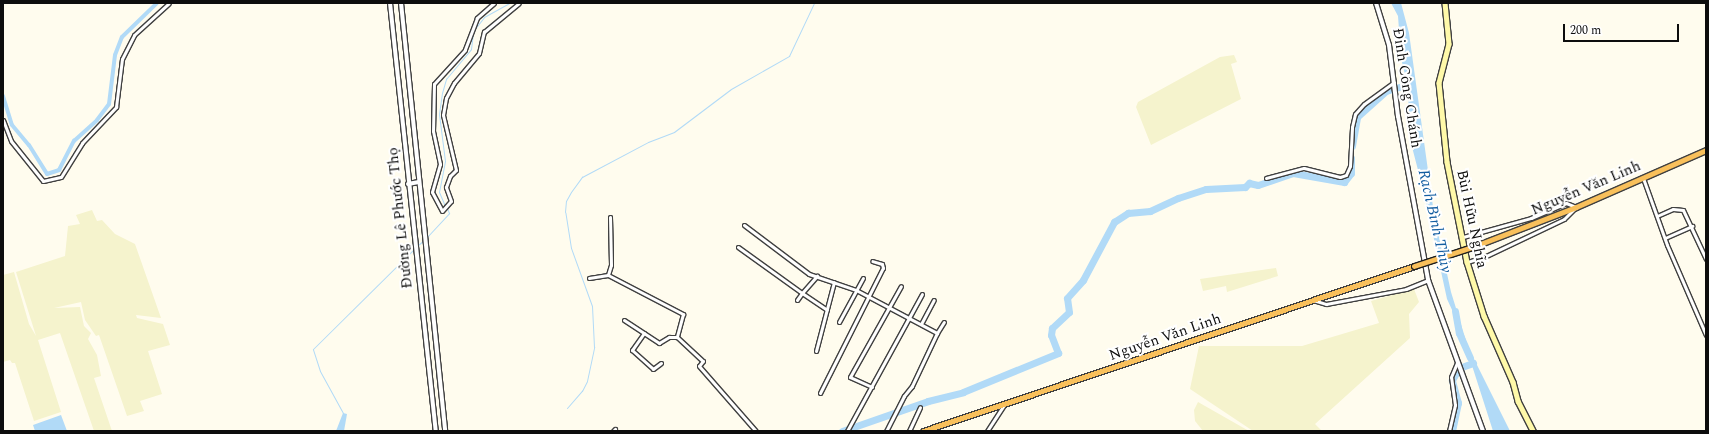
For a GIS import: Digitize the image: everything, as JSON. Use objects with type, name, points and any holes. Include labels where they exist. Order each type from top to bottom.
[{"type":"highway","name":"Nguyễn Văn Linh","points":[[923,431],[1003,406],[1475,246],[1576,207],[1706,150]]},
{"type":"main road","name":"Bùi Hữu Nghĩa","points":[[1445,3],[1449,44],[1439,83],[1447,162],[1467,262],[1484,316],[1513,382],[1518,401],[1533,431]]},
{"type":"street","points":[[3,120],[11,141],[30,168],[44,181],[58,179],[64,174],[82,143],[114,111],[117,103],[122,59],[134,35],[169,3]]},
{"type":"street","name":"Đường Lê Phước Thọ","points":[[390,3],[418,280],[436,431]]},
{"type":"street","name":"Đường Lê Phước Thọ","points":[[401,3],[445,431]]},
{"type":"street","points":[[494,3],[477,18],[465,50],[434,84],[433,131],[440,164],[432,192],[442,211],[449,203],[447,184],[456,170],[443,115],[446,98],[454,83],[479,53],[484,32],[520,3]]},
{"type":"street","name":"Đinh Công Chánh","points":[[1376,3],[1388,39],[1396,96],[1428,280],[1457,365],[1483,431]]},
{"type":"street","points":[[1266,178],[1304,168],[1340,177],[1346,175],[1350,166],[1355,114],[1364,104],[1394,83]]},
{"type":"street","points":[[1643,178],[1665,238],[1706,335]]},
{"type":"street","points":[[408,184],[419,182]]},
{"type":"street","points":[[1462,237],[1531,218],[1566,203],[1576,207],[1564,219],[1486,256],[1467,262]]},
{"type":"street","points":[[1657,216],[1680,208],[1692,226],[1706,259]]},
{"type":"street","points":[[608,275],[611,265],[610,217]]},
{"type":"street","points":[[744,225],[806,272],[856,290],[937,333]]},
{"type":"street","points":[[1665,238],[1692,226]]},
{"type":"street","points":[[738,247],[827,310]]},
{"type":"street","points":[[820,393],[869,297],[883,266],[872,261]]},
{"type":"street","points":[[589,278],[608,275],[683,314],[677,337]]},
{"type":"street","points":[[797,300],[817,276]]},
{"type":"street","points":[[839,322],[863,278]]},
{"type":"street","points":[[1313,300],[1326,304],[1406,289],[1428,280]]},
{"type":"street","points":[[816,351],[834,282]]},
{"type":"street","points":[[872,387],[850,377],[901,286]]},
{"type":"street","points":[[847,431],[922,294]]},
{"type":"street","points":[[922,324],[934,300]]},
{"type":"street","points":[[624,320],[659,343],[669,337],[677,337],[703,361],[699,366],[756,431]]},
{"type":"street","points":[[886,431],[904,396],[912,386],[937,333],[944,322]]},
{"type":"street","points":[[644,333],[632,350],[653,369],[661,363]]},
{"type":"street","points":[[1449,431],[1455,405],[1451,377],[1457,365]]},
{"type":"street","points":[[987,431],[1003,406]]},
{"type":"street","points":[[909,431],[920,407]]},
{"type":"street","points":[[434,415],[443,415]]},
{"type":"shaded area","points":[[1234,55],[1237,62],[1231,64],[1241,99],[1151,145],[1136,107],[1138,102],[1220,57]]},
{"type":"shaded area","points":[[92,210],[97,221],[102,220],[115,234],[135,244],[161,318],[136,315],[137,318],[163,324],[170,345],[148,351],[162,394],[140,401],[144,411],[127,416],[99,335],[96,336],[85,320],[81,302],[54,308],[80,307],[84,326],[91,333],[88,339],[97,355],[101,376],[94,378],[112,431],[94,431],[60,333],[38,340],[61,412],[34,421],[15,363],[12,363],[10,360],[3,362],[3,275],[14,272],[29,324],[36,336],[16,272],[65,256],[68,226],[80,224],[76,215]]},
{"type":"shaded area","points":[[1276,268],[1278,276],[1227,292],[1226,286],[1203,291],[1200,279]]},
{"type":"shaded area","points":[[1414,289],[1419,302],[1409,314],[1410,338],[1315,424],[1322,431],[1253,431],[1190,389],[1199,346],[1302,346],[1379,323],[1371,301]]},
{"type":"shaded area","points":[[1198,402],[1249,431],[1203,431],[1195,421],[1194,410]]},
{"type":"water","name":"Rạch Bình Thủy","points":[[1391,3],[1401,3],[1409,33],[1434,214],[1451,292],[1468,347],[1510,431],[1493,431],[1459,325],[1447,299],[1424,193],[1412,147],[1414,136],[1409,119],[1408,87],[1401,58],[1398,16]]},
{"type":"water","points":[[343,413],[347,414],[344,431],[336,431]]},
{"type":"water","points":[[61,415],[67,431],[35,431],[33,425]]},
{"type":"waterway","points":[[3,96],[12,125],[29,145],[47,174],[59,170],[74,141],[97,120],[109,104],[115,55],[122,37],[157,3]]},
{"type":"waterway","points":[[474,30],[484,17],[509,3]]},
{"type":"waterway","points":[[567,408],[582,391],[587,381],[594,347],[592,306],[571,248],[565,212],[566,201],[571,192],[582,177],[648,142],[674,132],[731,89],[789,56],[814,3]]},
{"type":"waterway","points":[[445,206],[439,192],[445,161],[439,114],[442,93],[446,79],[471,49],[473,33]]},
{"type":"waterway","points":[[1352,146],[1357,117],[1386,91],[1409,84]]},
{"type":"waterway","points":[[842,431],[928,401],[963,392],[1058,353],[1051,335],[1052,328],[1069,312],[1067,298],[1083,280],[1114,222],[1128,213],[1150,211],[1178,198],[1206,189],[1245,187],[1249,183],[1258,185],[1293,173],[1344,182],[1351,173],[1351,158]]},
{"type":"waterway","points":[[426,238],[449,213],[447,208]]},
{"type":"waterway","points":[[417,246],[424,240]]},
{"type":"waterway","points":[[343,413],[320,371],[313,349],[415,248]]},
{"type":"waterway","name":"Rạch Bình Thủy","points":[[1455,311],[1459,333],[1470,358]]},
{"type":"waterway","points":[[1452,431],[1458,403],[1452,380],[1459,368],[1473,363]]}]
